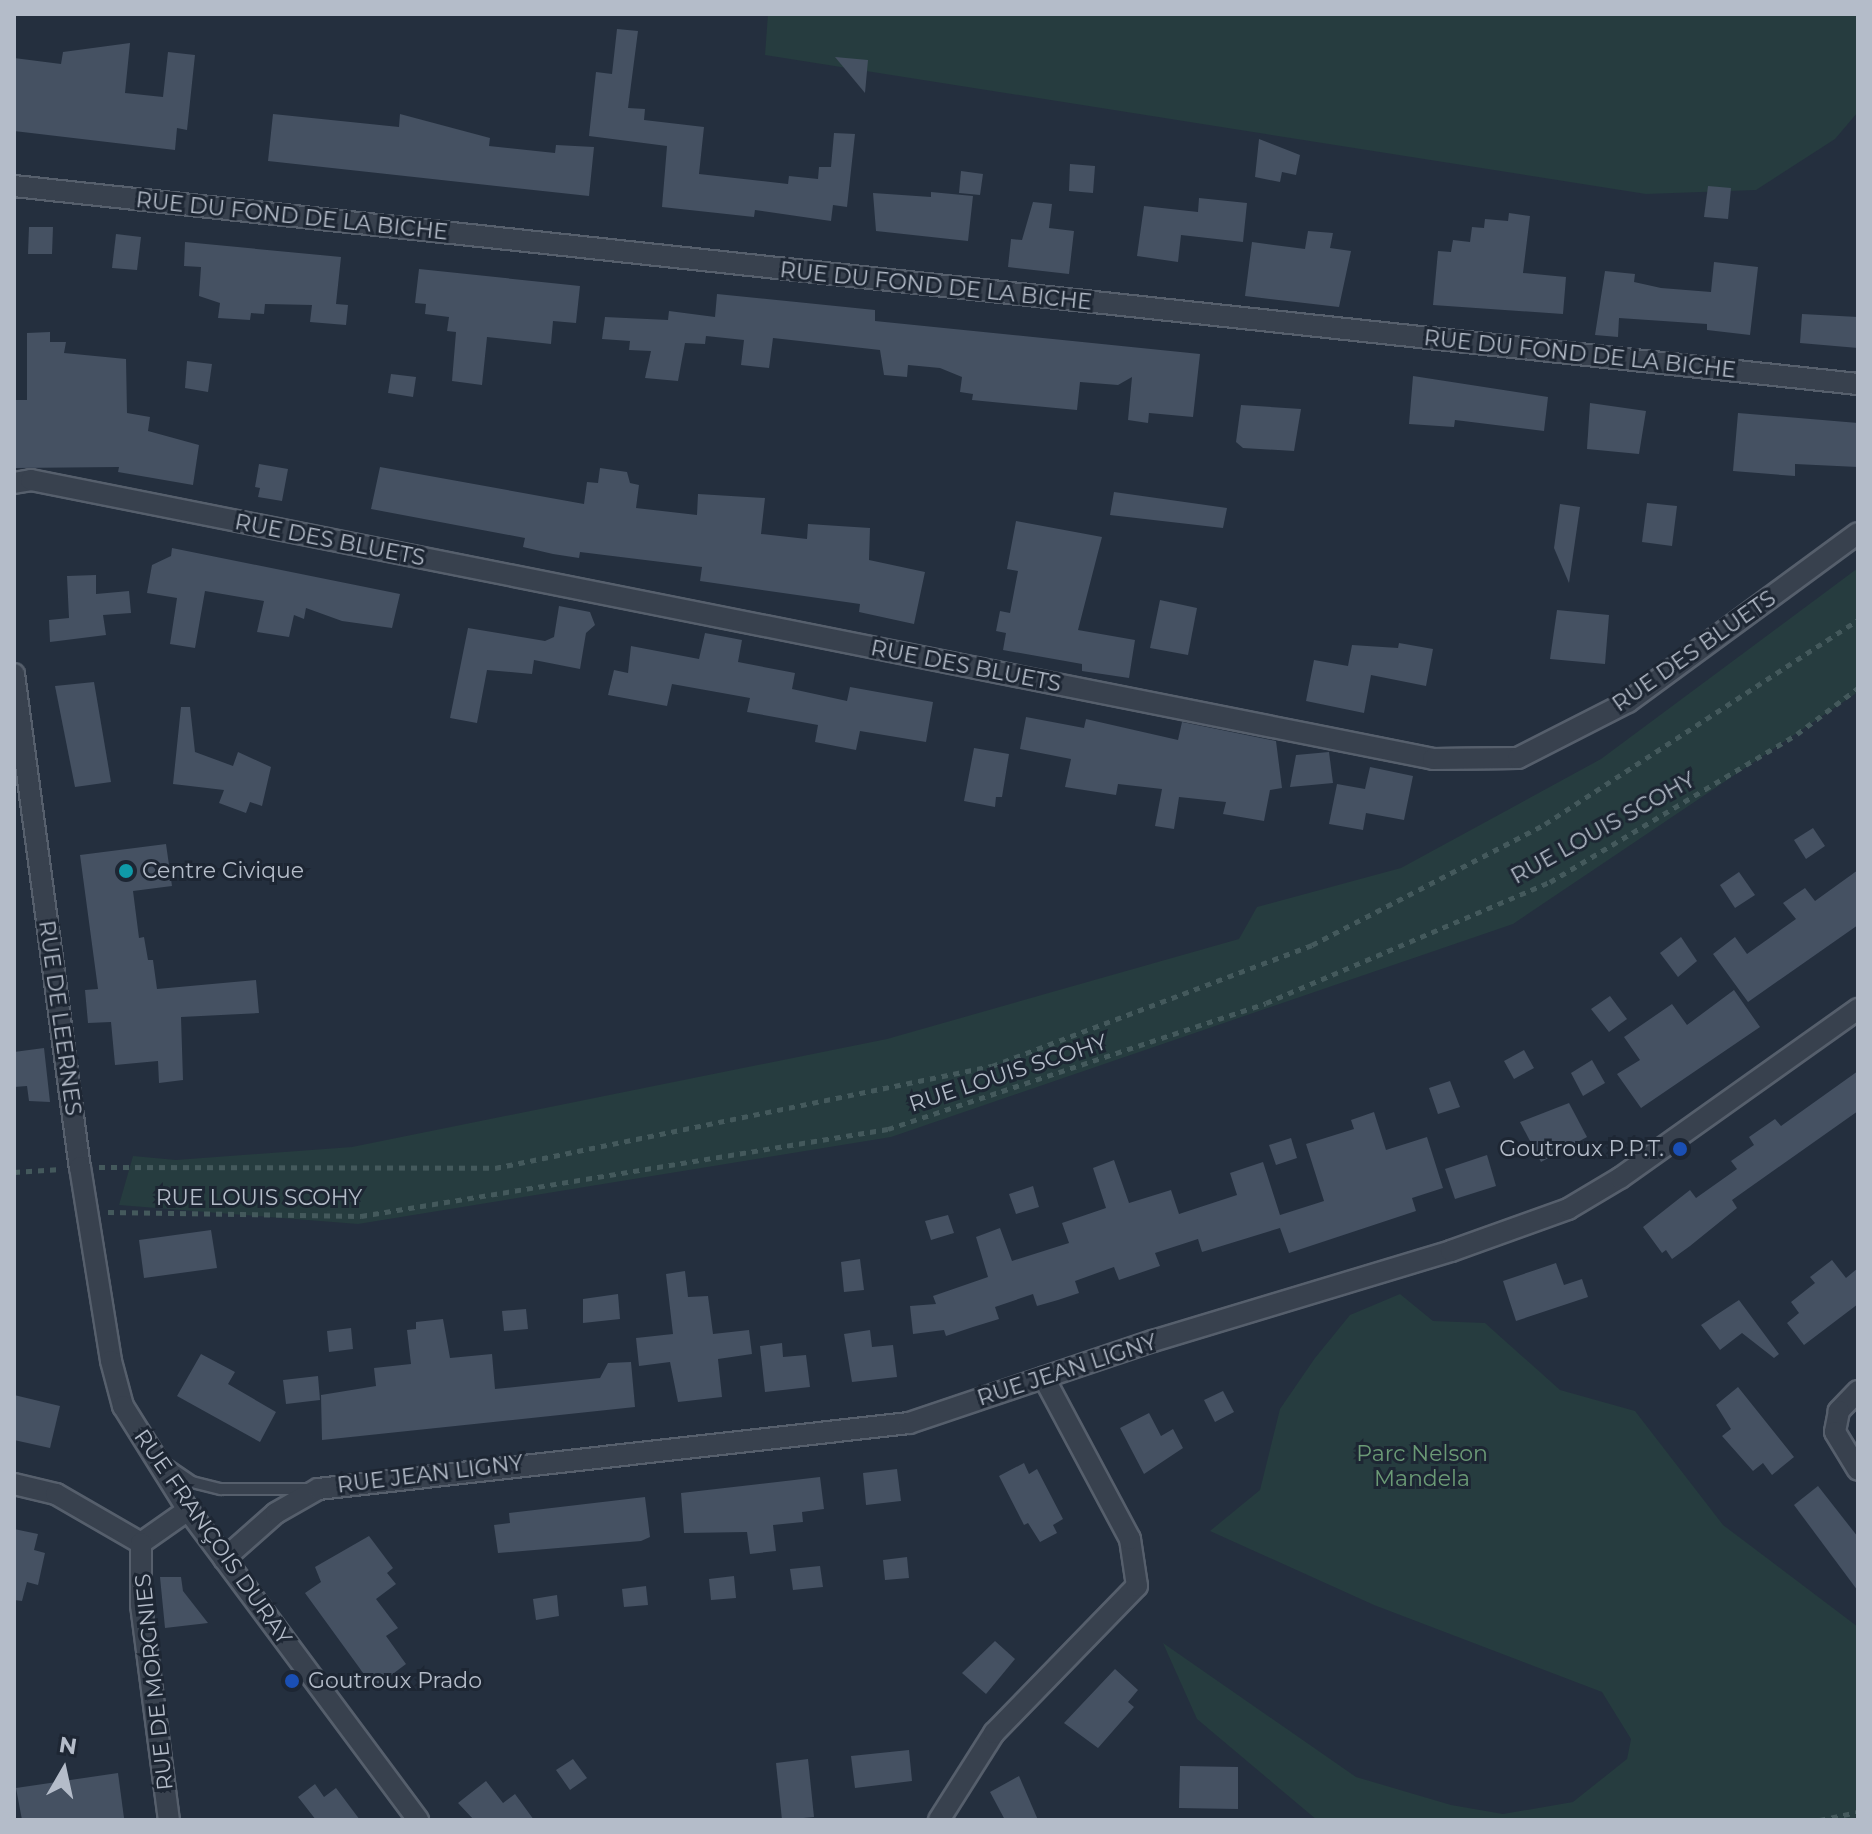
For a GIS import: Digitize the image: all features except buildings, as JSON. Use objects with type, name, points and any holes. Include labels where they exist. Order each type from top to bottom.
[{"type":"street","name":"RUE DU FOND DE LA BICHE","points":[[14,186],[1858,384]]},
{"type":"street","name":"RUE DES BLUETS","points":[[14,483],[47,483],[1433,759],[1518,758],[1628,702],[1858,533]]},
{"type":"street","name":"RUE DE LEERNES","points":[[14,674],[80,1167],[111,1361]]},
{"type":"street","name":"RUE JEAN LIGNY","points":[[224,1559],[276,1513],[318,1489],[909,1423],[1451,1251],[1568,1209],[1620,1178],[1858,1009]]},
{"type":"street","name":"RUE FRANÇOIS DURAY","points":[[111,1361],[123,1406],[144,1446],[418,1820]]},
{"type":"street","points":[[939,1820],[994,1733],[1137,1586],[1130,1539],[1044,1378]]},
{"type":"street","points":[[1858,1391],[1839,1411],[1835,1432],[1858,1470]]},
{"type":"street","points":[[14,1484],[56,1494],[141,1543],[188,1510]]},
{"type":"street","name":"RUE DE MORGNIES","points":[[141,1543],[141,1605],[169,1820]]},
{"type":"lane","points":[[144,1446],[192,1482],[221,1489],[318,1489]]},
{"type":"path","points":[[14,1172],[80,1167],[495,1168],[992,1066],[1312,945],[1545,824],[1858,620]]},
{"type":"path","name":"RUE LOUIS SCOHY","points":[[87,1212],[361,1216],[888,1129],[1266,1003],[1550,882],[1797,734],[1858,688]]},
{"type":"path","points":[[1820,1820],[1858,1812]]},
{"type":"green space","points":[[768,14],[1858,14],[1858,112],[1835,139],[1756,190],[1646,194],[765,55]]},
{"type":"green space","points":[[1858,568],[1858,692],[1513,924],[891,1137],[358,1224],[119,1205],[133,1156],[176,1160],[352,1147],[887,1039],[1239,939],[1257,907],[1401,868],[1601,759]]},
{"type":"green space","name":"Parc Nelson Mandela","points":[[1400,1294],[1433,1321],[1485,1323],[1560,1390],[1635,1411],[1723,1525],[1858,1627],[1858,1820],[1317,1820],[1197,1719],[1163,1643],[1356,1777],[1451,1805],[1503,1814],[1573,1802],[1627,1759],[1631,1739],[1602,1692],[1374,1605],[1210,1531],[1260,1490],[1280,1409],[1315,1358],[1350,1315]]},
{"type":"place","name":"Centre Civique","points":[[126,871]]},
{"type":"place","name":"Goutroux P.P.T.","points":[[1680,1149]]},
{"type":"place","name":"Goutroux Prado","points":[[292,1681]]}]
